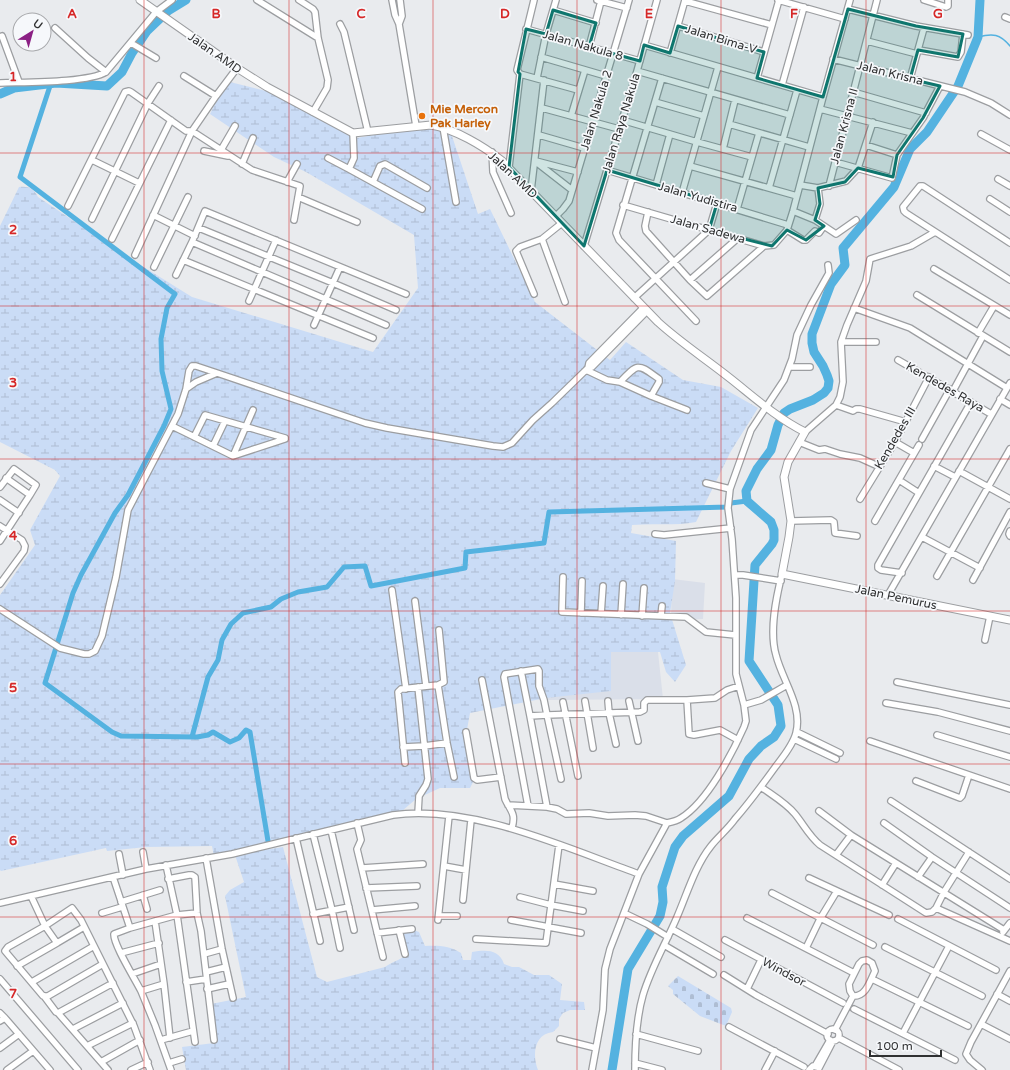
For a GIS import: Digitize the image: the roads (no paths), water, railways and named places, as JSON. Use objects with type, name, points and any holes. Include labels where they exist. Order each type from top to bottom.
[{"type":"street","name":"Jalan AMD","points":[[140,0],[237,68],[313,112],[353,133],[427,124],[443,127],[492,152],[509,167],[634,298],[682,343],[725,374],[766,408],[787,423],[805,432]]},
{"type":"street","points":[[0,83],[85,78],[100,75],[106,72],[135,45],[158,13],[172,0]]},
{"type":"street","points":[[257,0],[318,38]]},
{"type":"street","points":[[299,0],[314,9],[318,38],[328,80],[326,88],[313,112]]},
{"type":"street","points":[[392,0],[395,15],[399,24],[416,126]]},
{"type":"street","points":[[399,24],[402,16],[400,0]]},
{"type":"street","points":[[509,167],[520,74],[517,70],[534,0]]},
{"type":"street","points":[[537,78],[546,34],[556,0]]},
{"type":"street","name":"Jalan Nakula 2","points":[[556,216],[567,205],[629,0]]},
{"type":"street","name":"Jalan Raya Nakula","points":[[584,246],[657,0]]},
{"type":"street","points":[[757,78],[778,0],[845,19]]},
{"type":"street","points":[[648,212],[645,229],[690,280],[707,296],[710,295],[764,246],[774,245],[788,228],[850,0]]},
{"type":"street","name":"Jalan Krisna II","points":[[829,186],[877,0]]},
{"type":"street","points":[[924,0],[946,8],[948,6],[948,0]]},
{"type":"street","points":[[589,47],[596,23],[599,1],[627,8]]},
{"type":"street","points":[[670,53],[685,1],[772,26]]},
{"type":"street","points":[[782,85],[804,7]]},
{"type":"street","points":[[848,9],[924,28],[966,35],[958,57],[918,52],[867,41]]},
{"type":"street","points":[[553,10],[596,23]]},
{"type":"street","points":[[340,24],[344,32],[368,132]]},
{"type":"street","name":"Jalan Bima-V","points":[[678,26],[764,52]]},
{"type":"street","points":[[55,28],[106,72]]},
{"type":"street","points":[[910,79],[924,28]]},
{"type":"street","name":"Jalan Nakula 8","points":[[526,29],[640,61]]},
{"type":"street","points":[[2,36],[19,82]]},
{"type":"street","points":[[135,45],[156,58]]},
{"type":"street","points":[[644,45],[823,97]]},
{"type":"street","points":[[541,57],[606,76]]},
{"type":"street","name":"Jalan Krisna","points":[[833,59],[965,92],[991,103],[1010,115]]},
{"type":"street","points":[[682,193],[718,67]]},
{"type":"street","points":[[135,255],[192,131],[237,68]]},
{"type":"street","points":[[571,116],[584,70]]},
{"type":"street","points":[[637,71],[790,115]]},
{"type":"street","points":[[520,74],[578,90]]},
{"type":"street","points":[[184,76],[216,96]]},
{"type":"street","points":[[662,78],[616,229],[616,236],[696,321]]},
{"type":"street","points":[[531,191],[536,162],[544,80]]},
{"type":"street","points":[[92,219],[148,103],[159,86]]},
{"type":"street","points":[[835,162],[891,179],[893,177],[897,155],[923,118],[940,86]]},
{"type":"street","points":[[68,206],[125,92],[129,90],[186,131],[192,131],[252,170],[300,186],[294,220]]},
{"type":"street","points":[[769,188],[798,90]]},
{"type":"street","points":[[853,92],[926,113]]},
{"type":"street","points":[[723,149],[736,100]]},
{"type":"street","points":[[655,102],[704,116]]},
{"type":"street","points":[[542,108],[619,129]]},
{"type":"street","points":[[820,109],[912,133]]},
{"type":"street","points":[[112,239],[171,120]]},
{"type":"street","points":[[622,120],[752,157]]},
{"type":"street","points":[[800,185],[818,188],[844,182],[858,168],[873,122]]},
{"type":"street","points":[[729,124],[810,147]]},
{"type":"street","points":[[221,150],[235,126]]},
{"type":"street","points":[[443,127],[456,202]]},
{"type":"street","points":[[349,169],[354,158],[353,133]]},
{"type":"street","points":[[737,209],[759,133]]},
{"type":"street","points":[[656,185],[670,134]]},
{"type":"street","points":[[981,134],[1010,150]]},
{"type":"street","points":[[539,135],[584,148]]},
{"type":"street","points":[[242,164],[253,138]]},
{"type":"street","points":[[866,145],[897,155]]},
{"type":"street","points":[[204,151],[232,157]]},
{"type":"street","points":[[492,152],[493,172],[511,213]]},
{"type":"street","points":[[328,158],[422,209]]},
{"type":"street","points":[[92,160],[139,183]]},
{"type":"street","points":[[536,162],[578,172]]},
{"type":"street","points":[[536,162],[572,190]]},
{"type":"street","points":[[287,182],[297,164]]},
{"type":"street","points":[[373,182],[380,166],[384,164],[427,188]]},
{"type":"street","points":[[690,166],[797,196]]},
{"type":"street","name":"Jalan Yudistira","points":[[607,170],[737,209],[788,228],[803,240],[806,240],[815,231],[819,233],[824,226]]},
{"type":"street","points":[[998,179],[1010,186]]},
{"type":"street","points":[[1010,243],[921,186],[903,209],[935,232],[1010,280]]},
{"type":"street","points":[[815,220],[820,204],[818,188]]},
{"type":"street","points":[[154,267],[188,197]]},
{"type":"street","points":[[298,197],[357,222]]},
{"type":"street","points":[[990,199],[1010,212]]},
{"type":"street","points":[[634,298],[709,230],[717,203]]},
{"type":"street","name":"Jalan Sadewa","points":[[624,205],[764,246]]},
{"type":"street","points":[[176,275],[199,228],[205,211],[406,294]]},
{"type":"street","points":[[793,211],[815,220],[835,233],[838,233],[856,220]]},
{"type":"street","points":[[153,215],[175,226],[194,239],[262,271],[386,325]]},
{"type":"street","points":[[534,294],[516,251],[520,247],[542,239],[562,223]]},
{"type":"street","points":[[199,228],[396,310]]},
{"type":"street","points":[[635,1070],[636,1034],[643,995],[693,878],[710,848],[731,825],[761,787],[794,740],[797,732],[797,714],[795,704],[775,654],[774,643],[776,605],[790,537],[791,521],[784,477],[788,462],[805,432],[836,405],[840,397],[842,386],[841,342],[845,329],[866,281],[870,259],[911,246],[935,232]]},
{"type":"street","points":[[690,280],[738,238]]},
{"type":"street","points":[[542,239],[565,302]]},
{"type":"street","points":[[249,301],[276,240]]},
{"type":"street","points":[[183,260],[373,338]]},
{"type":"street","points":[[510,807],[547,807],[558,809],[566,814],[589,813],[608,816],[646,816],[666,823],[680,819],[700,801],[729,758],[746,721],[744,705],[736,674],[735,575],[728,505],[730,489],[749,434],[784,380],[802,321],[829,273],[828,265]]},
{"type":"street","points":[[314,325],[340,267]]},
{"type":"street","points":[[934,269],[1010,316]]},
{"type":"street","points":[[917,295],[1010,352]]},
{"type":"street","points":[[922,438],[968,364],[994,306]]},
{"type":"street","points":[[854,308],[905,326],[968,364],[1008,385],[902,573],[888,595]]},
{"type":"street","points":[[0,609],[60,648],[84,654],[89,654],[95,651],[104,628],[116,577],[127,514],[180,409],[186,389],[189,371],[192,366],[196,366],[364,423],[499,447],[512,443],[533,420],[552,404],[587,369],[592,367],[645,309]]},
{"type":"street","points":[[841,342],[876,342]]},
{"type":"street","name":"Kendedes Raya","points":[[898,360],[991,414]]},
{"type":"street","points":[[620,382],[634,368],[641,367],[659,379],[659,382],[651,396]]},
{"type":"street","points":[[789,367],[810,367]]},
{"type":"street","points":[[587,369],[607,380],[620,382],[687,410]]},
{"type":"street","points":[[186,389],[196,382],[217,373]]},
{"type":"street","name":"Kendedes III","points":[[860,499],[895,442],[929,377]]},
{"type":"street","points":[[1000,399],[1010,405]]},
{"type":"street","points":[[902,573],[881,570],[878,568],[878,565],[971,402]]},
{"type":"street","points":[[836,405],[853,411],[860,409],[906,422]]},
{"type":"street","points":[[233,456],[253,410]]},
{"type":"street","points":[[172,426],[194,437],[233,456],[285,438],[205,415],[194,437]]},
{"type":"street","points":[[213,446],[225,421]]},
{"type":"street","points":[[799,442],[820,450],[825,449],[860,458],[880,467]]},
{"type":"street","points":[[895,442],[914,453]]},
{"type":"street","points":[[875,521],[919,445]]},
{"type":"street","points":[[937,576],[1010,449]]},
{"type":"street","points":[[934,466],[955,478]]},
{"type":"street","points":[[0,487],[14,469],[35,483],[36,486],[0,541]]},
{"type":"street","points":[[959,471],[1010,499]]},
{"type":"street","points":[[6,478],[30,495]]},
{"type":"street","points":[[899,480],[920,493]]},
{"type":"street","points":[[706,483],[730,489]]},
{"type":"street","points":[[0,500],[19,513]]},
{"type":"street","points":[[974,580],[1010,512]]},
{"type":"street","points":[[791,521],[832,520],[834,522],[835,533],[857,536]]},
{"type":"street","points":[[0,526],[22,540],[25,546],[24,551],[0,584]]},
{"type":"street","points":[[655,534],[664,535],[731,528]]},
{"type":"street","points":[[1010,531],[1010,536]]},
{"type":"street","points":[[922,537],[980,568]]},
{"type":"street","points":[[735,575],[782,577]]},
{"type":"street","points":[[563,577],[562,612],[686,617],[706,632],[735,635]]},
{"type":"street","name":"Jalan Pemurus","points":[[782,577],[888,595],[1010,620]]},
{"type":"street","points":[[581,613],[582,581]]},
{"type":"street","points":[[621,615],[623,584]]},
{"type":"street","points":[[601,614],[603,586]]},
{"type":"street","points":[[642,616],[644,588]]},
{"type":"street","points":[[392,590],[406,689]]},
{"type":"street","points":[[415,601],[426,686]]},
{"type":"street","points":[[661,616],[662,606]]},
{"type":"street","points":[[985,640],[990,616]]},
{"type":"street","points":[[405,763],[398,694],[401,689],[438,685],[444,682],[440,630]]},
{"type":"street","points":[[528,806],[504,677],[506,673],[538,670],[538,686],[544,700],[561,779]]},
{"type":"street","points":[[521,671],[547,807]]},
{"type":"street","points":[[482,680],[505,799],[514,817],[512,828]]},
{"type":"street","points":[[897,682],[1010,705]]},
{"type":"street","points":[[438,685],[454,777]]},
{"type":"street","points":[[744,705],[761,700],[787,685]]},
{"type":"street","points":[[530,716],[643,711],[645,702],[648,700],[715,698],[727,690],[739,686]]},
{"type":"street","points":[[418,687],[428,779],[419,796],[418,813]]},
{"type":"street","points":[[687,700],[689,734],[694,736],[720,730],[738,740]]},
{"type":"street","points":[[585,701],[593,748]]},
{"type":"street","points":[[608,701],[609,713],[616,744]]},
{"type":"street","points":[[629,701],[638,741]]},
{"type":"street","points":[[564,702],[578,776]]},
{"type":"street","points":[[886,703],[938,712],[1010,731]]},
{"type":"street","points":[[466,732],[474,778],[481,780],[501,777]]},
{"type":"street","points":[[797,732],[840,753]]},
{"type":"street","points":[[937,735],[1010,757]]},
{"type":"street","points":[[794,740],[836,759]]},
{"type":"street","points":[[870,741],[1010,788]]},
{"type":"street","points":[[403,747],[447,743]]},
{"type":"street","points":[[916,781],[960,798],[970,775]]},
{"type":"street","points":[[761,787],[791,810],[812,838],[820,845],[926,913],[932,912],[936,908],[944,892],[969,852]]},
{"type":"street","points":[[891,800],[1010,879]]},
{"type":"street","points":[[820,811],[851,835],[1004,930]]},
{"type":"street","points":[[0,903],[146,869],[232,854],[393,814],[418,813],[449,816],[512,828],[639,874]]},
{"type":"street","points":[[449,816],[438,918],[457,916]]},
{"type":"street","points":[[463,900],[471,820]]},
{"type":"street","points":[[357,823],[361,840],[357,849],[383,957]]},
{"type":"street","points":[[592,1070],[603,1010],[606,964],[639,874],[666,823]]},
{"type":"street","points":[[884,823],[932,857],[1010,908]]},
{"type":"street","points":[[331,830],[354,930]]},
{"type":"street","points":[[313,834],[340,948]]},
{"type":"street","points":[[836,855],[851,835]]},
{"type":"street","points":[[296,838],[320,941]]},
{"type":"street","points":[[476,939],[545,944],[548,939],[548,927],[559,845]]},
{"type":"street","points":[[143,852],[146,869]]},
{"type":"street","points":[[119,854],[123,875]]},
{"type":"street","points":[[918,877],[932,857]]},
{"type":"street","points":[[206,858],[222,949],[233,998]]},
{"type":"street","points":[[882,885],[896,863]]},
{"type":"street","points":[[362,868],[423,864]]},
{"type":"street","points":[[166,865],[177,915],[195,1042]]},
{"type":"street","points":[[444,866],[466,870]]},
{"type":"street","points":[[168,879],[189,875],[194,876],[197,913],[204,954],[214,1040]]},
{"type":"street","points":[[113,877],[121,905],[130,928]]},
{"type":"street","points":[[809,878],[889,915]]},
{"type":"street","points":[[554,884],[593,891]]},
{"type":"street","points":[[366,888],[417,886]]},
{"type":"street","points":[[102,913],[143,895],[160,890]]},
{"type":"street","points":[[806,948],[820,919],[837,890]]},
{"type":"street","points":[[772,893],[873,945]]},
{"type":"street","points":[[143,895],[147,909]]},
{"type":"street","points":[[31,896],[45,926],[57,943]]},
{"type":"street","points":[[520,897],[584,911]]},
{"type":"street","points":[[372,910],[415,906]]},
{"type":"street","points":[[313,914],[349,907]]},
{"type":"street","points":[[108,1070],[74,1029],[56,1012],[5,951],[6,948],[45,926],[72,908],[84,927],[123,1002],[140,1040],[150,1070]]},
{"type":"street","points":[[936,908],[1010,941]]},
{"type":"street","points":[[171,1070],[161,1040],[140,991],[121,954],[114,938],[114,934],[177,915],[197,913]]},
{"type":"street","points":[[624,913],[647,924],[668,937]]},
{"type":"street","points":[[748,918],[854,973]]},
{"type":"street","points":[[898,919],[996,970]]},
{"type":"street","points":[[511,920],[581,933]]},
{"type":"street","points":[[156,921],[170,1038]]},
{"type":"street","points":[[1000,937],[1010,923]]},
{"type":"street","points":[[17,966],[84,927]]},
{"type":"street","points":[[377,933],[412,928]]},
{"type":"street","points":[[672,929],[721,957]]},
{"type":"street","points":[[399,930],[405,954]]},
{"type":"street","name":"Windsor","points":[[725,940],[843,1003]]},
{"type":"street","points":[[121,954],[159,943]]},
{"type":"street","points":[[664,945],[713,974]]},
{"type":"street","points":[[32,982],[94,946]]},
{"type":"street","points":[[903,1033],[949,946]]},
{"type":"street","points":[[885,948],[982,996]]},
{"type":"street","points":[[204,954],[222,949]]},
{"type":"street","points":[[747,988],[761,960]]},
{"type":"street","points":[[867,960],[872,963],[875,969],[872,979],[862,994],[853,996],[849,988],[849,984],[859,964],[862,961],[867,960]]},
{"type":"street","points":[[44,996],[48,996],[103,964]]},
{"type":"street","points":[[132,974],[161,964]]},
{"type":"street","points":[[206,972],[226,967]]},
{"type":"street","points":[[982,1070],[970,1060],[966,1054],[1010,971]]},
{"type":"street","points":[[724,975],[756,995],[828,1034],[834,1040],[899,1070]]},
{"type":"street","points":[[0,979],[78,1070]]},
{"type":"street","points":[[186,982],[206,979]]},
{"type":"street","points":[[872,979],[968,1026]]},
{"type":"street","points":[[58,1013],[113,983]]},
{"type":"street","points":[[140,991],[164,984]]},
{"type":"street","points":[[207,989],[230,984]]},
{"type":"street","points":[[997,994],[1010,1001]]},
{"type":"street","points":[[828,1034],[830,1031],[835,1030],[853,996]]},
{"type":"street","points":[[74,1029],[123,1002]]},
{"type":"street","points":[[854,1009],[955,1060]]},
{"type":"street","points":[[0,1013],[2,1020],[19,1034],[33,1050],[46,1069]]},
{"type":"street","points":[[87,1046],[133,1023]]},
{"type":"street","points":[[981,1024],[1010,1039]]},
{"type":"street","points":[[729,1027],[806,1068],[818,1068],[838,1032],[835,1030]]},
{"type":"street","points":[[161,1040],[193,1031]]},
{"type":"street","points":[[0,1048],[19,1034]]},
{"type":"street","points":[[636,1034],[698,1051]]},
{"type":"street","points":[[560,1039],[596,1048]]},
{"type":"street","points":[[101,1062],[140,1040]]},
{"type":"street","points":[[7,1070],[33,1050]]},
{"type":"street","points":[[765,1070],[775,1051]]},
{"type":"street","points":[[169,1063],[182,1059]]},
{"type":"street","points":[[131,1070],[148,1062]]},
{"type":"street","points":[[635,1063],[662,1070]]},
{"type":"waterway","points":[[0,94],[14,88],[56,83],[107,86],[122,72],[132,53],[147,31],[168,11],[186,0]]},
{"type":"waterway","points":[[612,1070],[628,969],[660,916],[663,902],[662,887],[675,847],[683,836],[729,796],[749,759],[761,746],[774,737],[781,726],[778,705],[749,661],[755,565],[772,544],[774,540],[774,530],[771,522],[747,501],[746,491],[757,469],[771,450],[778,425],[784,413],[813,400],[824,393],[828,388],[829,381],[827,375],[814,352],[812,334],[831,284],[845,265],[843,248],[894,187],[910,149],[927,132],[958,86],[978,37],[980,0]]},
{"type":"waterway","points":[[978,37],[988,35],[996,36],[1003,39],[1010,46]]},
{"type":"waterway","points":[[51,83],[20,177],[175,294],[167,308],[161,339],[162,371],[171,409],[164,426],[128,495],[115,513],[81,575],[73,593],[45,683],[112,732],[121,736],[197,737],[208,735],[213,732],[230,742],[239,738],[246,730],[250,732],[268,841]]},
{"type":"waterway","points":[[192,737],[208,677],[218,660],[222,640],[231,624],[243,613],[271,607],[281,599],[298,592],[327,587],[344,567],[365,566],[371,586],[465,568],[466,552],[544,543],[549,512],[727,507],[731,503],[747,501]]},
{"type":"place","name":"Mie Mercon Pak Harley","points":[[422,116]]}]
